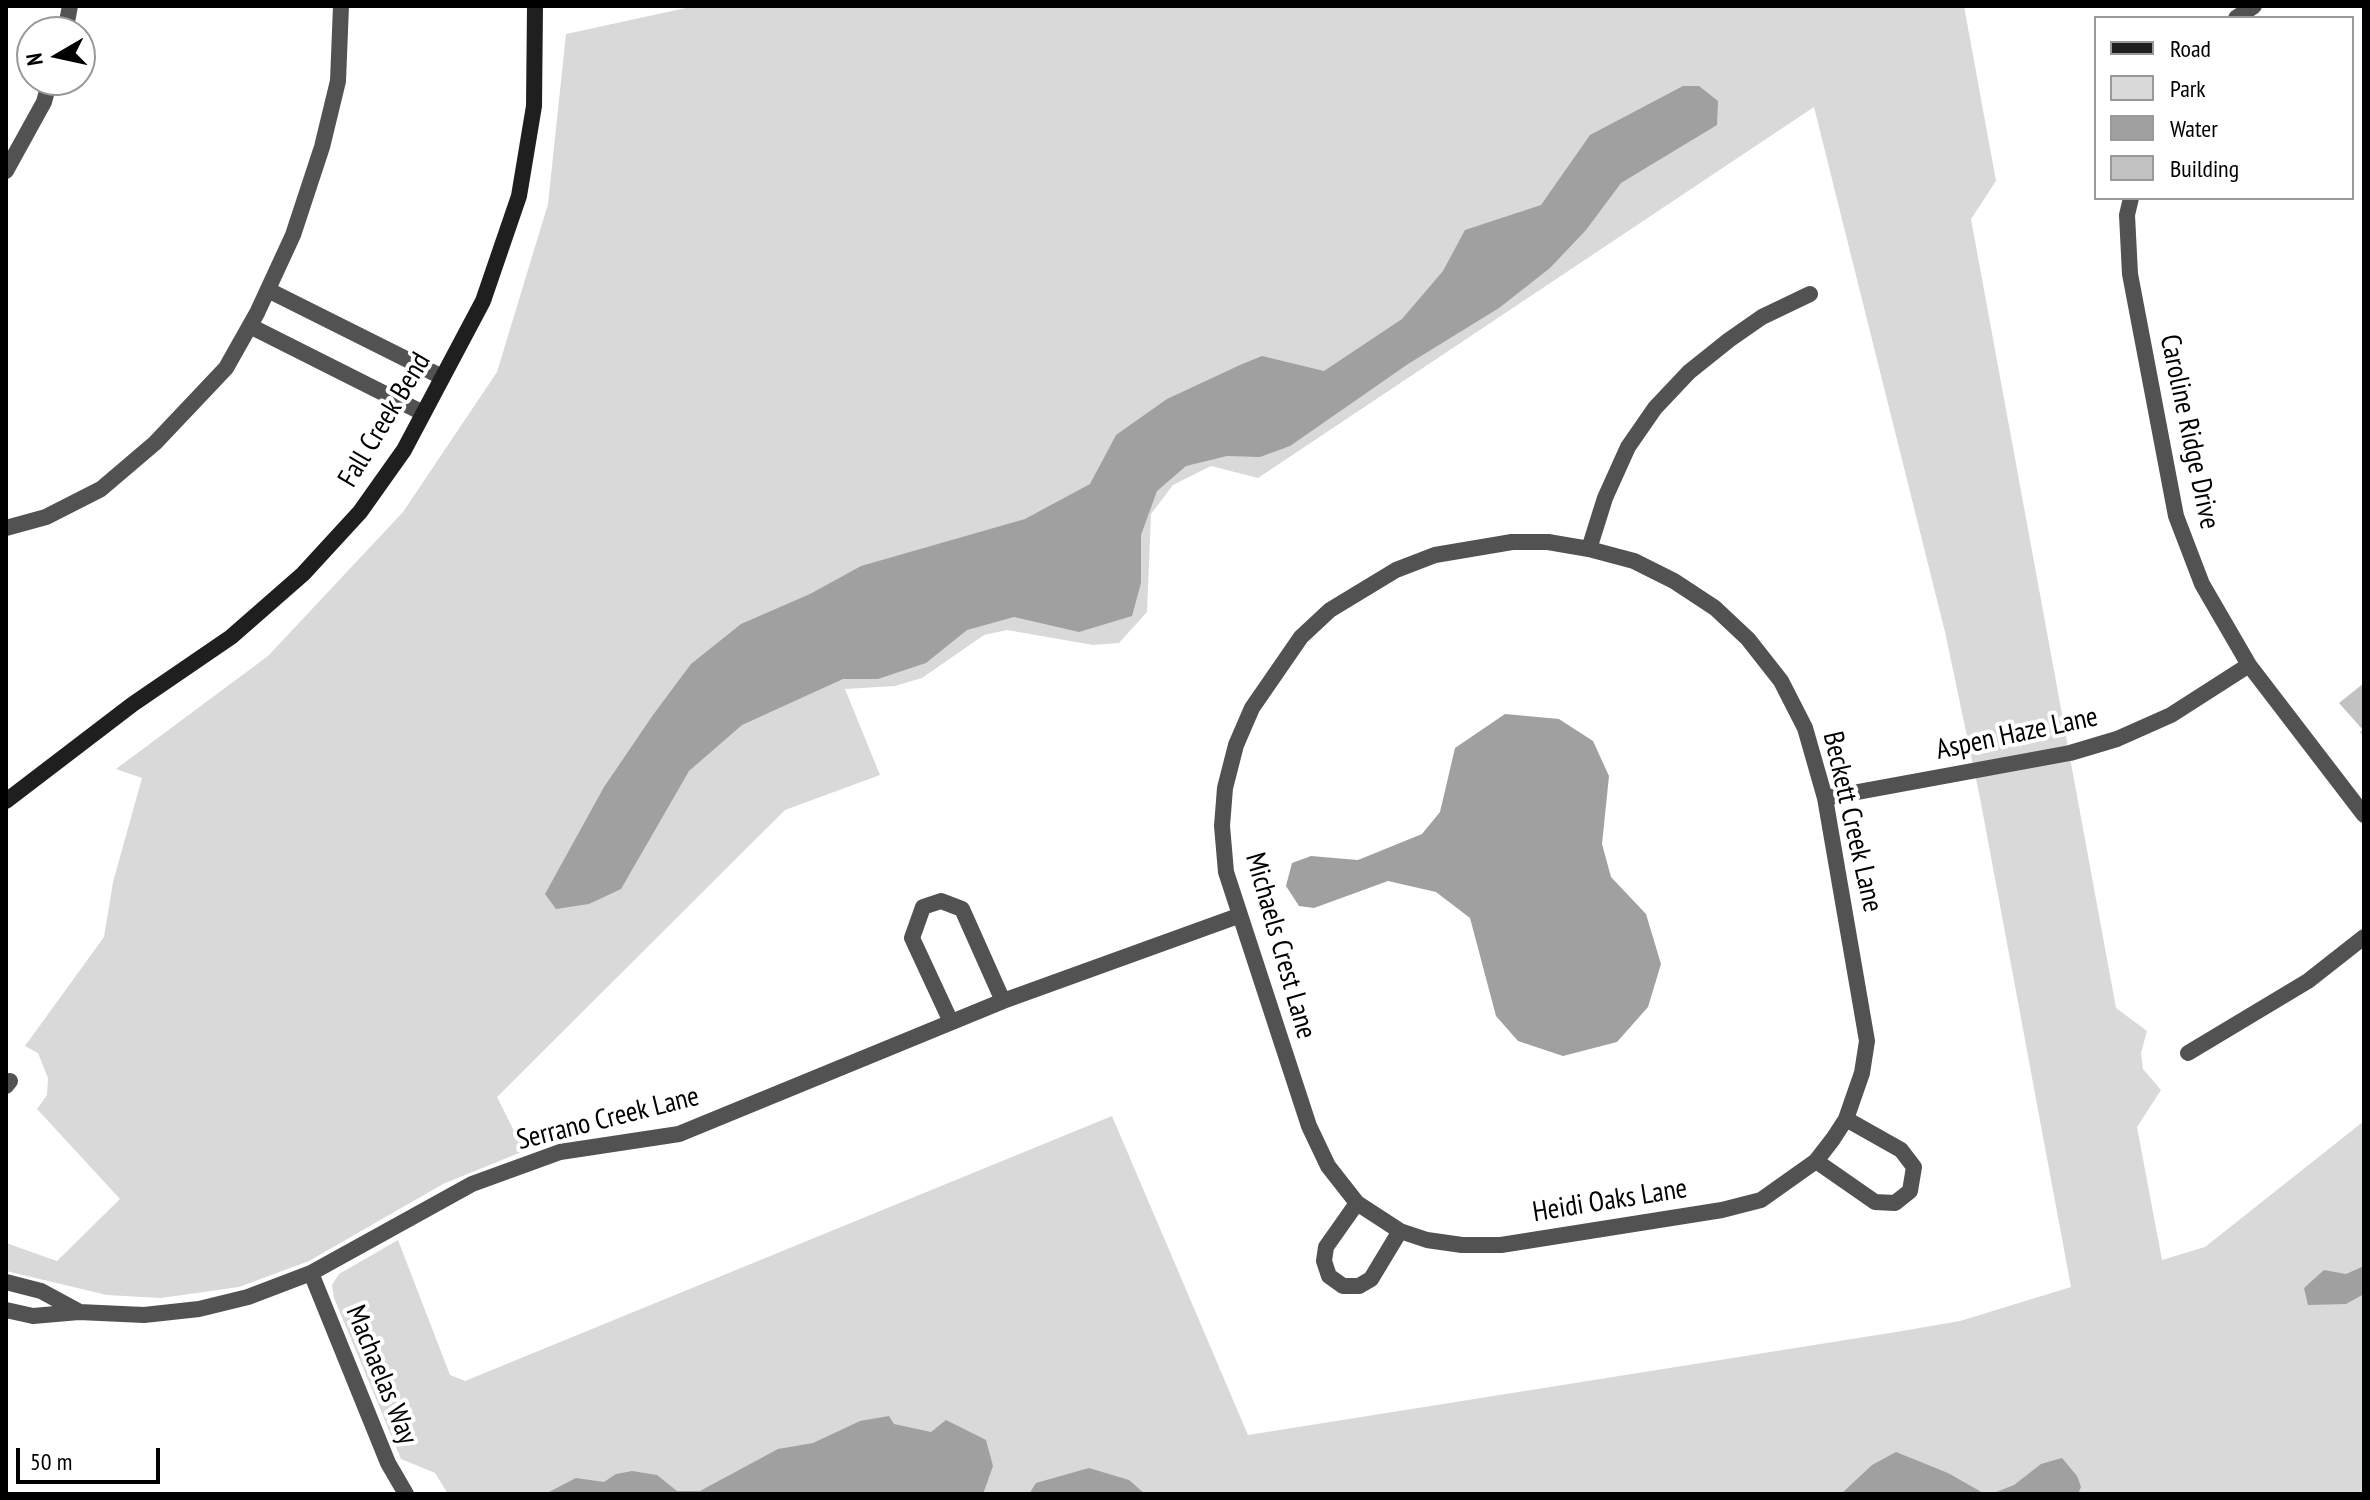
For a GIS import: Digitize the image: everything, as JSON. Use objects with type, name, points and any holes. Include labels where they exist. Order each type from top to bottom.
[{"type":"street","points":[[6,528],[46,517],[101,489],[155,443],[226,368],[250,326],[293,235],[322,147],[338,81],[341,6]]},
{"type":"street","name":"Fall Creek Bend","points":[[6,801],[133,704],[231,637],[303,574],[360,512],[404,450],[483,301],[519,196],[534,106],[535,6]]},
{"type":"street","points":[[6,171],[46,96]]},
{"type":"street","name":"Caroline Ridge Drive","points":[[2131,200],[2127,215],[2130,274],[2176,516],[2202,584],[2249,665],[2364,815]]},
{"type":"street","points":[[268,290],[442,377]]},
{"type":"street","points":[[1589,549],[1605,498],[1628,447],[1655,408],[1689,372],[1729,340],[1762,317],[1810,294]]},
{"type":"street","points":[[250,326],[423,413]]},
{"type":"street","name":"Michaels Crest Lane","points":[[1400,1231],[1357,1203],[1328,1166],[1309,1126],[1238,916],[1226,872],[1222,826],[1225,788],[1236,745],[1252,708],[1301,637],[1330,610],[1364,587],[1435,555],[1512,542],[1548,542],[1589,549]]},
{"type":"street","name":"Beckett Creek Lane","points":[[1589,549],[1634,561],[1674,581],[1715,608],[1748,639],[1781,681],[1805,728],[1825,798],[1867,1041],[1862,1073],[1846,1119],[1833,1139]]},
{"type":"street","name":"Aspen Haze Lane","points":[[1825,798],[2070,753],[2117,739],[2171,715],[2249,665]]},
{"type":"street","points":[[951,1022],[912,938],[923,907],[941,901],[962,909],[1003,1001]]},
{"type":"street","name":"Serrano Creek Lane","points":[[6,1310],[33,1316],[79,1312],[144,1315],[199,1309],[248,1297],[311,1273],[472,1184],[560,1152],[679,1134],[1003,1001],[1238,916]]},
{"type":"street","points":[[2188,1053],[2308,981],[2364,937]]},
{"type":"street","points":[[1816,1161],[1875,1202],[1895,1203],[1910,1191],[1914,1167],[1901,1150],[1846,1119]]},
{"type":"street","name":"Heidi Oaks Lane","points":[[1400,1231],[1427,1240],[1501,1245],[1722,1210],[1761,1200],[1816,1161],[1833,1139]]},
{"type":"street","points":[[1357,1203],[1326,1247],[1324,1261],[1329,1276],[1343,1286],[1359,1286],[1371,1279],[1400,1231]]},
{"type":"street","name":"Machaelas Way","points":[[311,1273],[388,1463],[406,1494]]},
{"type":"street","name":"Serrano Creek Lane","points":[[6,1282],[41,1291],[79,1312]]},
{"type":"green space","points":[[695,6],[1964,6],[1996,181],[1971,219],[2116,1008],[2147,1031],[2141,1053],[2143,1069],[2161,1090],[2137,1127],[2162,1260],[2205,1247],[2364,1121],[2364,1494],[448,1494],[435,1473],[401,1459],[334,1298],[332,1285],[339,1274],[398,1240],[450,1375],[465,1381],[1112,1116],[1248,1435],[1960,1321],[2071,1287],[1980,798],[1945,632],[1814,107],[1258,478],[1211,466],[1173,485],[1151,514],[1147,612],[1119,643],[1093,645],[1007,630],[984,635],[922,678],[895,686],[845,689],[880,775],[785,810],[497,1097],[524,1151],[443,1184],[309,1261],[239,1287],[161,1298],[107,1295],[6,1271],[6,1243],[57,1261],[120,1199],[37,1109],[47,1095],[48,1078],[38,1053],[25,1046],[104,937],[113,882],[142,778],[116,769],[268,656],[403,512],[497,372],[548,204],[566,34]]},
{"type":"water","points":[[1683,86],[1699,86],[1718,101],[1717,125],[1621,183],[1586,230],[1550,268],[1499,308],[1408,364],[1290,446],[1260,457],[1227,456],[1186,466],[1157,491],[1141,535],[1141,583],[1132,616],[1079,632],[1014,617],[967,630],[926,663],[878,679],[843,679],[742,725],[689,771],[621,889],[589,904],[556,909],[545,894],[604,787],[653,715],[691,664],[741,624],[810,594],[861,566],[1025,519],[1090,484],[1116,435],[1167,399],[1240,365],[1262,356],[1324,371],[1402,319],[1443,271],[1465,230],[1541,205],[1590,135]]},
{"type":"water","points":[[1505,714],[1559,719],[1593,741],[1609,776],[1602,844],[1611,877],[1646,914],[1661,964],[1648,1007],[1617,1042],[1563,1056],[1518,1041],[1496,1016],[1470,918],[1436,892],[1388,881],[1314,908],[1299,906],[1286,886],[1292,863],[1311,856],[1358,860],[1422,834],[1440,812],[1455,748]]},
{"type":"water","points":[[2364,1266],[2364,1294],[2346,1304],[2308,1305],[2304,1288],[2324,1270],[2346,1274]]},
{"type":"water","points":[[889,1416],[894,1424],[931,1432],[946,1420],[986,1440],[993,1466],[983,1494],[545,1494],[576,1478],[604,1482],[616,1474],[632,1471],[657,1475],[677,1491],[700,1491],[778,1449],[813,1443],[860,1421]]},
{"type":"water","points":[[1896,1452],[1948,1473],[1985,1494],[1841,1494],[1872,1465]]},
{"type":"water","points":[[2062,1458],[2077,1476],[2081,1487],[2078,1494],[1991,1494],[2014,1485],[2041,1464]]},
{"type":"water","points":[[1089,1468],[1129,1480],[1145,1494],[1029,1494],[1036,1483]]},
{"type":"building","points":[[2364,683],[2364,737],[2360,732],[2363,730],[2339,703]]}]
